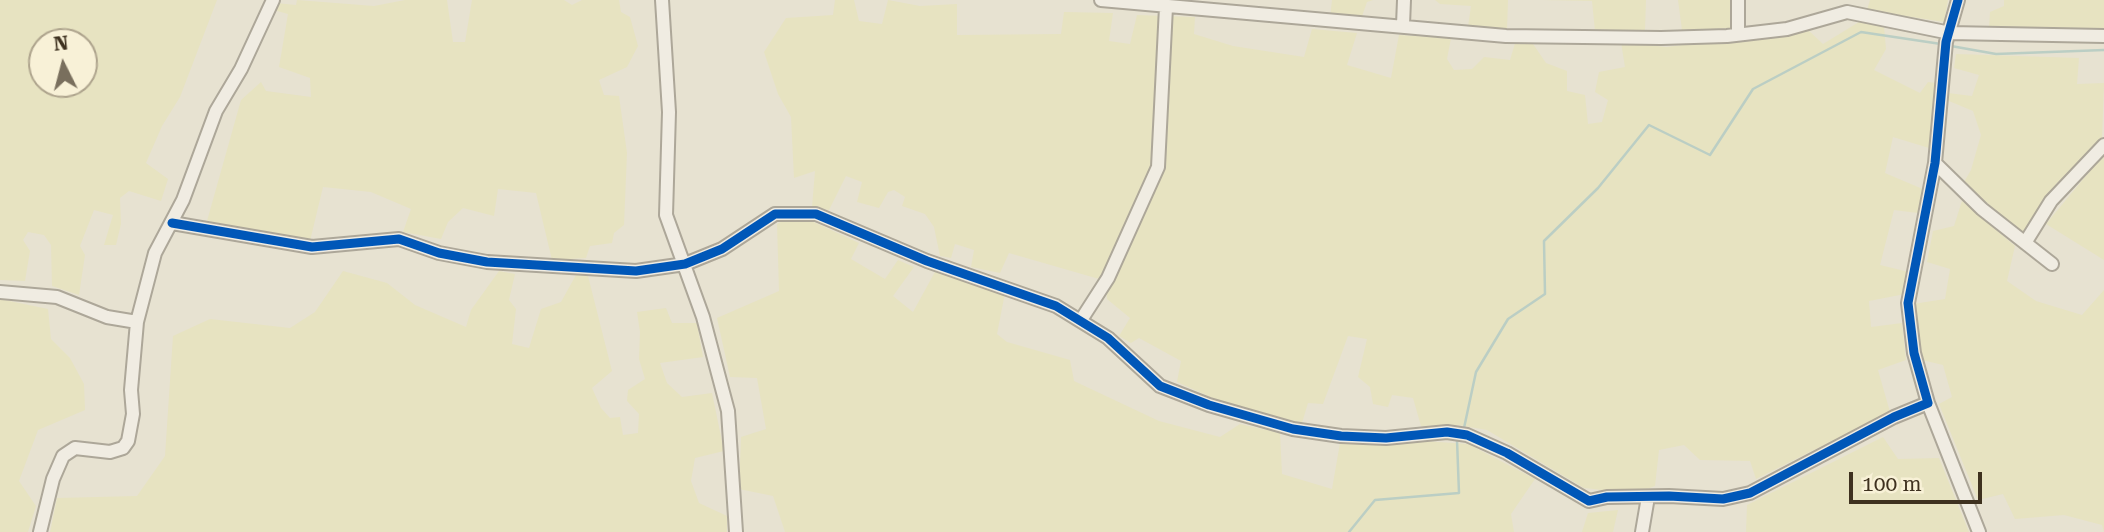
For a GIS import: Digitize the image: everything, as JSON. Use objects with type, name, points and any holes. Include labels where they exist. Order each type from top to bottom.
[{"type":"street","points":[[40,532],[52,479],[63,456],[75,448],[110,452],[123,448],[128,441],[133,414],[131,390],[137,322],[155,253],[172,223],[216,111],[241,69],[273,0]]},
{"type":"street","points":[[662,0],[669,112],[666,215],[685,264],[728,411],[736,532]]},
{"type":"street","points":[[1101,0],[1507,36],[1661,38],[1738,33],[1787,29],[1847,12],[1950,33],[2104,36]]},
{"type":"street","points":[[1403,25],[1404,0]]},
{"type":"street","points":[[1738,0],[1738,33]]},
{"type":"street","points":[[1958,0],[1945,48],[1935,163],[1908,303],[1914,354],[1928,404],[1979,532]]},
{"type":"street","points":[[1081,320],[1108,278],[1158,167],[1166,7]]},
{"type":"street","points":[[2025,243],[2051,201],[2104,145]]},
{"type":"street","points":[[1935,163],[1982,209],[2052,264]]},
{"type":"street","points":[[172,223],[313,247],[399,239],[439,253],[487,262],[636,271],[685,264],[722,249],[775,214],[816,214],[927,261],[1056,306],[1108,338],[1160,386],[1209,405],[1293,429],[1341,436],[1386,438],[1447,432],[1467,435],[1507,453],[1589,501],[1607,497],[1723,499],[1749,493],[1882,423],[1928,404]]},
{"type":"street","points":[[0,292],[57,297],[107,317],[137,322]]},
{"type":"street","points":[[1642,532],[1648,497]]},
{"type":"shaded area","points":[[0,0],[217,0],[180,97],[162,126],[146,163],[168,179],[161,201],[129,191],[120,198],[121,224],[116,245],[104,245],[113,215],[94,210],[80,246],[85,255],[79,295],[52,286],[51,245],[44,235],[28,232],[23,240],[30,251],[25,281],[0,280]]},
{"type":"shaded area","points":[[297,0],[374,6],[405,0],[447,0],[453,42],[465,42],[472,0],[564,0],[572,5],[582,0],[619,0],[621,12],[630,17],[638,46],[627,67],[599,80],[604,95],[619,96],[627,153],[624,225],[614,233],[612,243],[590,246],[586,258],[552,260],[536,193],[498,189],[494,216],[463,208],[448,222],[441,239],[403,232],[411,209],[371,192],[323,187],[310,241],[207,221],[241,100],[261,82],[266,91],[311,97],[310,78],[279,67],[288,14],[274,10],[276,3],[296,5]]},
{"type":"shaded area","points":[[835,0],[854,0],[859,21],[882,24],[888,0],[920,6],[957,4],[957,35],[1061,34],[1064,12],[1113,13],[1109,41],[1130,44],[1137,15],[1195,17],[1194,34],[1233,46],[1304,57],[1312,29],[1357,33],[1347,65],[1391,78],[1399,35],[1451,38],[1447,59],[1454,70],[1472,69],[1484,57],[1510,60],[1516,40],[1531,41],[1546,63],[1567,71],[1567,91],[1585,95],[1588,124],[1602,122],[1608,100],[1595,92],[1599,72],[1625,67],[1621,42],[1666,47],[1808,30],[1823,44],[1859,22],[1884,26],[1886,49],[1874,70],[1920,93],[1928,82],[1937,83],[1929,148],[1893,137],[1885,173],[1925,190],[1918,213],[1894,210],[1880,265],[1909,272],[1905,294],[1869,301],[1871,327],[1902,323],[1906,360],[1878,370],[1890,412],[1756,479],[1750,461],[1700,460],[1684,445],[1659,450],[1655,486],[1644,490],[1603,490],[1584,488],[1487,430],[1458,425],[1421,426],[1413,398],[1392,395],[1388,407],[1373,404],[1370,387],[1358,377],[1367,339],[1348,336],[1323,404],[1308,403],[1302,423],[1224,403],[1177,382],[1181,361],[1139,338],[1131,343],[1119,336],[1130,318],[1107,299],[1106,281],[1009,253],[1000,273],[971,267],[974,250],[955,244],[951,258],[940,256],[934,227],[925,214],[902,206],[905,197],[894,190],[888,192],[879,208],[857,202],[862,182],[846,176],[829,210],[812,207],[815,171],[794,178],[791,117],[778,94],[764,52],[786,18],[833,15]]},
{"type":"shaded area","points":[[1332,0],[1373,0],[1367,2],[1361,19],[1330,18]]},
{"type":"shaded area","points":[[1435,0],[1508,0],[1507,30],[1468,27],[1471,6],[1440,4]]},
{"type":"shaded area","points":[[1542,0],[1646,0],[1645,30],[1595,31],[1592,1]]},
{"type":"shaded area","points":[[1678,0],[1741,0],[1741,28],[1682,30]]},
{"type":"shaded area","points":[[1870,0],[1948,0],[1944,22],[1867,10]]},
{"type":"shaded area","points":[[2004,0],[2104,0],[2104,28],[1989,29],[1990,12],[2004,6]]},
{"type":"shaded area","points":[[1956,54],[2079,58],[2077,84],[2104,83],[2102,138],[2056,184],[2025,237],[1964,182],[1971,170],[1981,135],[1973,111],[1949,101],[1948,93],[1972,96],[1979,75],[1954,68]]},
{"type":"shaded area","points":[[2104,154],[2104,260],[2046,224]]},
{"type":"shaded area","points":[[1962,201],[2015,246],[2007,281],[2036,301],[2082,315],[2104,290],[2104,532],[2102,525],[2064,515],[2015,519],[2003,494],[1978,500],[1939,404],[1952,397],[1943,365],[1922,360],[1913,304],[1945,299],[1950,269],[1927,262],[1933,231],[1954,226]]},
{"type":"shaded area","points":[[788,218],[805,218],[859,243],[851,259],[885,279],[898,260],[914,267],[893,296],[913,312],[936,270],[1005,293],[997,334],[1007,342],[1070,360],[1074,381],[1159,421],[1220,437],[1240,424],[1280,433],[1282,474],[1332,489],[1340,443],[1409,440],[1468,444],[1535,479],[1511,514],[1514,532],[785,532],[773,496],[739,489],[741,437],[766,429],[757,378],[730,377],[717,318],[779,291],[777,224]]},
{"type":"shaded area","points":[[343,271],[387,283],[415,305],[466,327],[471,310],[499,271],[515,274],[509,300],[516,309],[512,344],[529,348],[541,309],[561,302],[576,275],[588,276],[612,371],[592,388],[601,408],[610,418],[620,417],[623,435],[638,433],[639,414],[627,401],[628,390],[645,379],[639,359],[640,332],[637,312],[666,308],[672,323],[697,323],[703,357],[660,363],[667,383],[682,397],[712,393],[724,451],[695,458],[691,481],[699,503],[727,516],[727,532],[50,532],[57,498],[137,496],[165,456],[173,336],[210,319],[290,328],[315,312]]},
{"type":"shaded area","points":[[0,299],[48,309],[51,339],[70,358],[84,384],[85,410],[38,430],[19,481],[36,506],[28,532],[0,532]]},
{"type":"shaded area","points":[[1883,437],[1898,459],[1939,458],[1969,532],[1746,532],[1747,505]]},
{"type":"shaded area","points":[[1618,510],[1613,532],[1582,532],[1588,513]]},
{"type":"waterway","points":[[1464,428],[1476,372],[1508,319],[1545,294],[1544,241],[1598,188],[1649,125],[1710,155],[1753,89],[1861,32],[1941,44]]},
{"type":"waterway","points":[[1951,46],[1996,54],[2104,50]]},
{"type":"waterway","points":[[1349,532],[1375,500],[1459,493],[1457,440]]},
{"type":"cycle path","points":[[172,223],[312,247],[399,239],[439,253],[487,262],[636,271],[685,264],[722,249],[775,214],[816,214],[927,261],[1056,306],[1108,338],[1160,386],[1209,405],[1293,429],[1341,436],[1386,438],[1447,432],[1467,435],[1507,453],[1589,501],[1607,497],[1669,496],[1723,499],[1750,493],[1894,417],[1928,403],[1914,353],[1908,303],[1935,163],[1946,42],[1958,0]]}]
